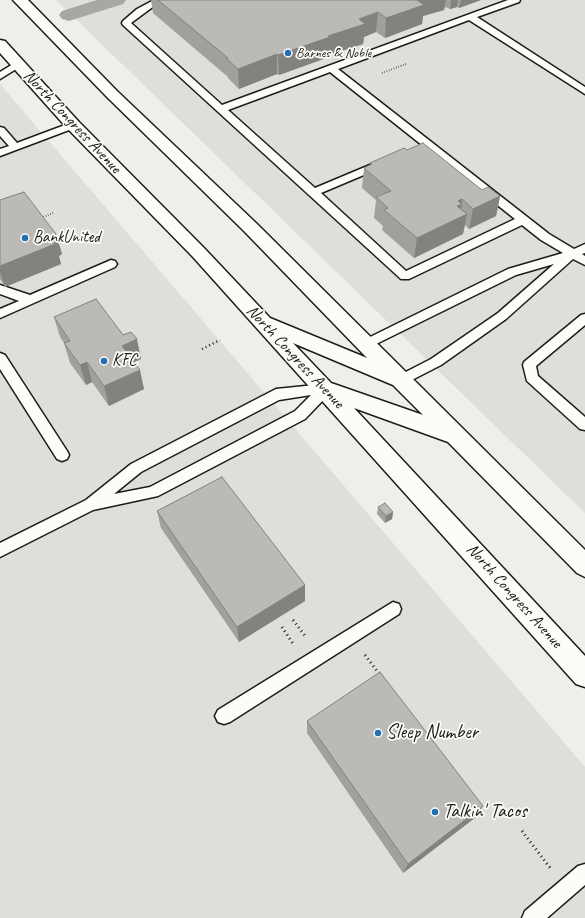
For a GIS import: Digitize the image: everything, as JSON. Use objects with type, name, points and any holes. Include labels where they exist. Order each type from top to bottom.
[{"type":"main road","points":[[20,0],[112,94],[250,227],[585,566]]},
{"type":"main road","name":"North Congress Avenue","points":[[0,44],[73,125],[199,253],[264,322],[585,675]]},
{"type":"main road","points":[[264,322],[401,380]]},
{"type":"main road","points":[[325,389],[456,435]]},
{"type":"lane","points":[[163,0],[151,4],[126,23],[405,276],[523,220]]},
{"type":"lane","points":[[221,109],[516,0]]},
{"type":"lane","points":[[470,17],[585,91]]},
{"type":"lane","points":[[0,76],[18,64]]},
{"type":"lane","points":[[331,68],[545,237],[585,261]]},
{"type":"lane","points":[[0,153],[73,125]]},
{"type":"lane","points":[[0,130],[15,147]]},
{"type":"lane","points":[[415,149],[427,144]]},
{"type":"lane","points":[[312,193],[389,160]]},
{"type":"lane","points":[[366,344],[512,272],[573,254],[585,248]]},
{"type":"lane","points":[[401,380],[436,362],[502,316],[573,254]]},
{"type":"lane","points":[[0,314],[111,264]]},
{"type":"lane","points":[[0,289],[30,300]]},
{"type":"lane","points":[[585,318],[529,365],[532,378],[585,425]]},
{"type":"lane","points":[[0,358],[62,455]]},
{"type":"lane","points":[[91,504],[153,492],[300,416],[325,389]]},
{"type":"lane","points":[[0,550],[91,504],[136,468],[274,396],[281,393],[325,389]]},
{"type":"lane","points":[[224,716],[393,609]]},
{"type":"lane","points":[[532,918],[585,873]]},
{"type":"path","points":[[382,73],[406,64]]},
{"type":"path","points":[[37,220],[53,213]]},
{"type":"path","points":[[202,349],[220,340]]},
{"type":"path","points":[[293,620],[308,639],[302,643]]},
{"type":"path","points":[[282,627],[296,646]]},
{"type":"path","points":[[363,652],[380,675]]},
{"type":"path","points":[[522,831],[551,869]]},
{"type":"shaded area","points":[[56,0],[585,0],[585,513]]},
{"type":"shaded area","points":[[0,84],[585,767],[585,918],[0,918]]},
{"type":"building","points":[[158,0],[417,0],[424,5],[386,18],[378,12],[359,19],[365,24],[238,69],[226,58],[228,58]]},
{"type":"building","points":[[423,143],[482,190],[488,187],[500,196],[473,209],[462,199],[458,201],[462,204],[457,206],[467,214],[417,238],[384,210],[388,208],[376,197],[391,191],[364,168],[372,164],[370,163],[404,148],[407,150]]},
{"type":"building","points":[[24,192],[56,234],[51,237],[55,244],[0,266],[0,200]]},
{"type":"building","name":"KFC","points":[[96,299],[123,335],[131,332],[137,339],[122,346],[140,370],[104,386],[87,362],[80,365],[64,343],[70,341],[54,317]]},
{"type":"building","points":[[222,477],[305,585],[237,627],[157,511]]},
{"type":"building","points":[[385,503],[393,512],[386,516],[378,507]]},
{"type":"building","points":[[380,672],[483,806],[408,864],[307,721]]},
{"type":"waterway","points":[[69,15],[116,0]]},
{"type":"place","name":"Barnes & Noble","points":[[288,53]]},
{"type":"place","name":"BankUnited","points":[[25,238]]},
{"type":"place","name":"KFC","points":[[104,361]]},
{"type":"place","name":"Sleep Number","points":[[378,733]]},
{"type":"place","name":"Talkin' Tacos","points":[[435,812]]}]
